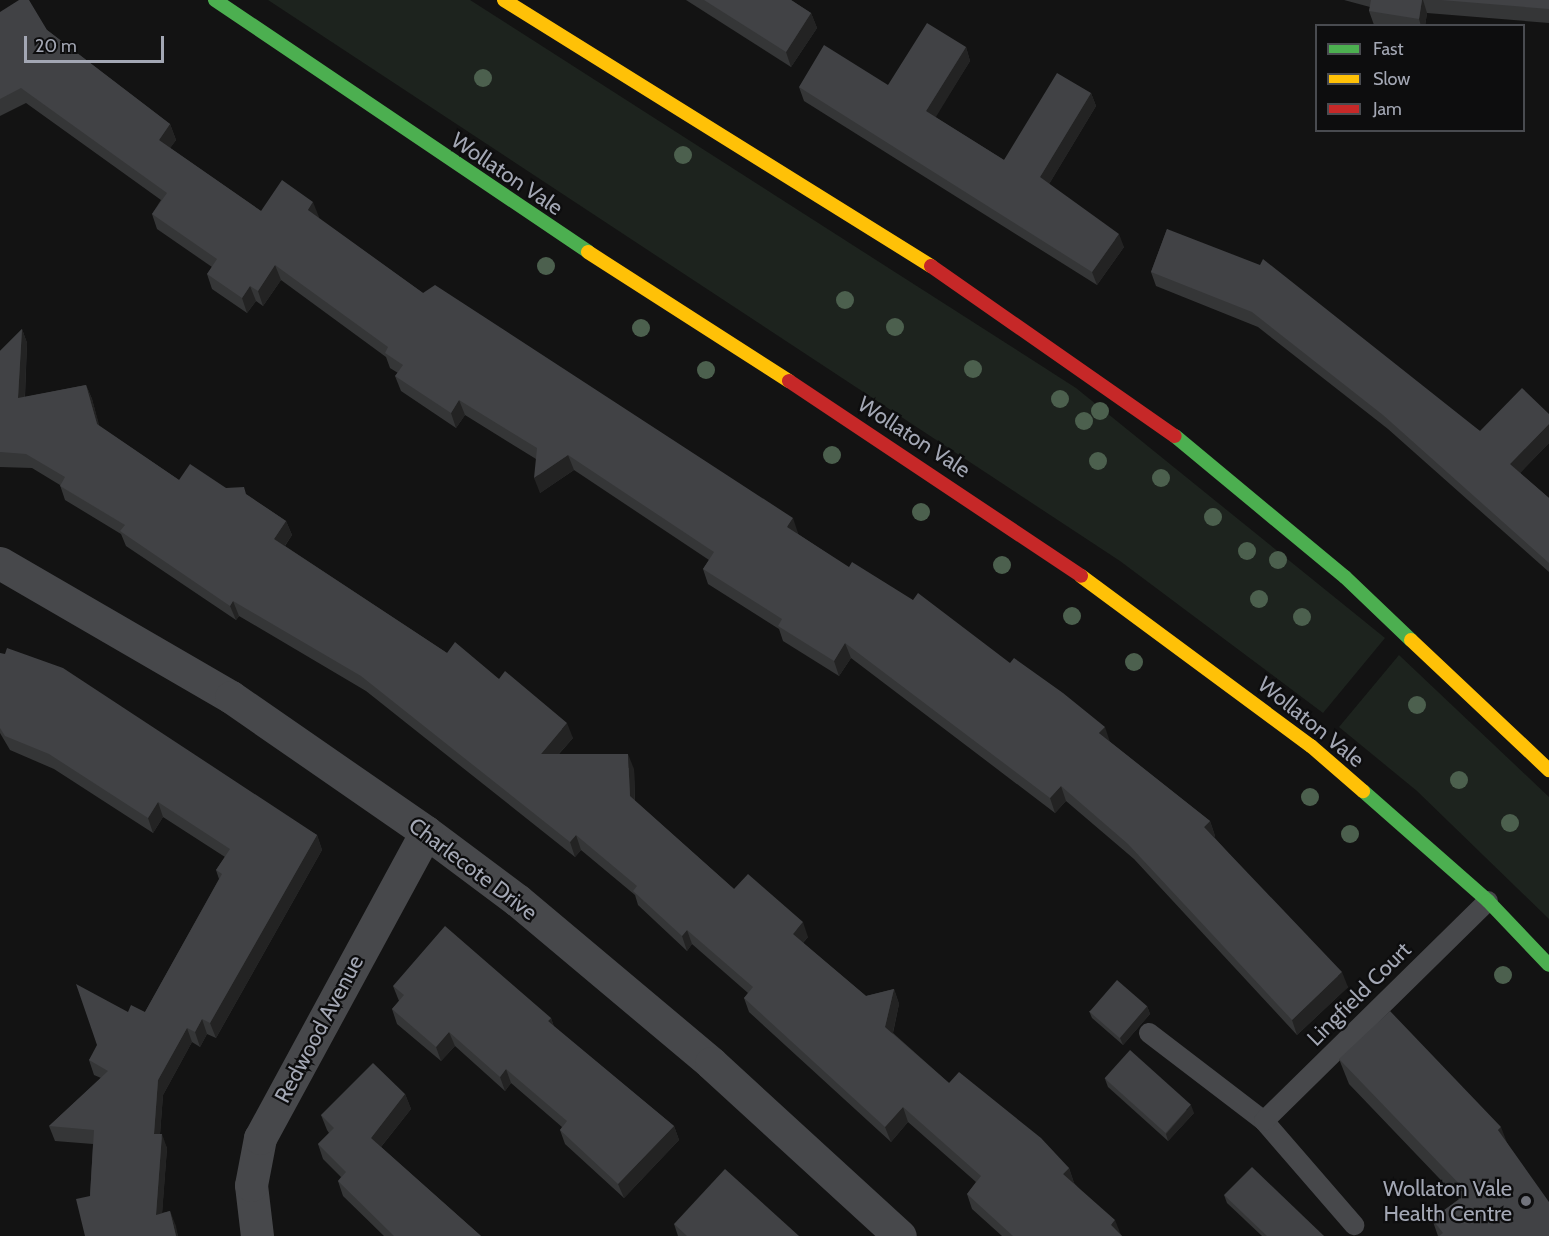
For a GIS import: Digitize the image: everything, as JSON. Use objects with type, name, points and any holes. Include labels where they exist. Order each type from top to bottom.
[{"type":"street","name":"Wollaton Vale","points":[[215,0],[512,203],[981,505],[1134,613],[1311,746],[1488,901],[1549,965]]},
{"type":"street","points":[[504,0],[918,257],[1146,412],[1346,577],[1549,770]]},
{"type":"street","name":"Charlecote Drive","points":[[0,563],[231,697],[426,832],[517,900],[711,1063],[900,1236]]},
{"type":"street","name":"Redwood Avenue","points":[[257,1236],[251,1185],[260,1138],[426,832]]},
{"type":"lane","name":"Lingfield Court","points":[[1264,1121],[1488,901]]},
{"type":"lane","points":[[1149,1033],[1264,1121],[1354,1225]]},
{"type":"shaded area","points":[[268,0],[470,0],[1076,388],[1385,638],[1323,713],[1120,561]]},
{"type":"shaded area","points":[[1399,655],[1549,797],[1549,919],[1417,791],[1339,727]]},
{"type":"building","points":[[19,0],[29,0],[47,30],[170,124],[159,140],[261,211],[282,180],[313,202],[308,210],[423,293],[435,285],[793,518],[787,527],[849,567],[852,562],[913,600],[918,593],[1010,663],[1014,658],[1063,693],[1105,727],[1099,733],[1210,821],[1204,827],[1342,972],[1292,1020],[1128,844],[1061,786],[1050,798],[845,643],[834,661],[778,626],[782,619],[703,569],[714,552],[568,455],[534,478],[537,448],[459,400],[451,413],[395,376],[403,365],[385,353],[388,347],[275,265],[258,291],[250,286],[242,298],[207,274],[217,259],[152,214],[167,193],[21,88],[0,99],[0,12]]},
{"type":"building","points":[[704,0],[791,0],[811,13],[786,52]]},
{"type":"building","points":[[1371,0],[1422,0],[1419,19],[1369,11]]},
{"type":"building","points":[[1441,0],[1549,0],[1549,9]]},
{"type":"building","points":[[927,23],[966,47],[926,111],[1004,160],[1057,73],[1091,93],[1040,177],[1119,234],[1092,272],[799,87],[824,45],[888,85]]},
{"type":"building","points":[[1167,229],[1260,265],[1263,259],[1480,431],[1522,388],[1549,414],[1549,424],[1510,464],[1549,498],[1549,563],[1383,415],[1252,312],[1151,272]]},
{"type":"building","points":[[22,329],[18,398],[86,385],[97,424],[179,480],[190,464],[226,488],[244,487],[246,494],[286,521],[274,539],[447,653],[455,642],[499,679],[505,671],[567,723],[541,754],[628,754],[630,796],[734,889],[748,874],[803,922],[793,934],[866,996],[894,989],[885,1027],[949,1083],[959,1072],[1041,1138],[1069,1168],[1063,1174],[1115,1220],[1111,1225],[1122,1236],[1013,1236],[967,1194],[981,1176],[903,1107],[885,1127],[744,998],[753,987],[687,930],[682,936],[633,891],[637,886],[576,835],[570,842],[361,676],[233,601],[230,606],[120,531],[125,525],[60,486],[65,477],[26,454],[0,452],[0,351]]},
{"type":"building","points":[[7,648],[63,668],[317,835],[210,1023],[202,1019],[195,1032],[187,1028],[158,1080],[154,1134],[162,1134],[156,1215],[170,1211],[176,1236],[85,1236],[76,1199],[90,1196],[94,1130],[49,1126],[108,1071],[89,1060],[97,1045],[76,984],[128,1012],[131,1005],[145,1012],[222,874],[216,870],[230,849],[158,802],[148,818],[49,754],[5,736],[0,728],[0,653],[5,654]]},
{"type":"building","points":[[445,926],[551,1018],[548,1021],[674,1126],[618,1184],[560,1130],[567,1121],[506,1069],[500,1077],[449,1032],[436,1047],[392,1009],[404,995],[393,986]]},
{"type":"building","points":[[1117,980],[1147,1006],[1120,1038],[1089,1012]]},
{"type":"building","points":[[1390,1011],[1501,1127],[1498,1130],[1549,1202],[1549,1236],[1439,1236],[1443,1233],[1432,1219],[1468,1193],[1339,1059]]},
{"type":"building","points":[[1130,1050],[1191,1105],[1166,1133],[1105,1078]]},
{"type":"building","points":[[373,1063],[405,1094],[371,1138],[481,1236],[394,1236],[338,1181],[346,1172],[318,1144],[334,1128],[321,1115]]},
{"type":"building","points":[[1252,1167],[1324,1236],[1267,1236],[1224,1195]]},
{"type":"building","points":[[725,1169],[799,1236],[687,1236],[674,1224]]},
{"type":"traffic: fast","points":[[215,0],[588,252]]},
{"type":"traffic: fast","points":[[1175,436],[1345,577],[1411,640]]},
{"type":"traffic: fast","points":[[1363,791],[1488,901],[1549,965]]},
{"type":"traffic: slow","points":[[504,0],[931,266]]},
{"type":"traffic: slow","points":[[588,252],[789,381]]},
{"type":"traffic: slow","points":[[1081,576],[1311,746],[1363,791]]},
{"type":"traffic: slow","points":[[1411,640],[1549,770]]},
{"type":"traffic: jam","points":[[931,266],[1175,436]]},
{"type":"traffic: jam","points":[[789,381],[1081,576]]},
{"type":"place","name":"Wollaton Vale Health Centre","points":[[1526,1201]]}]
